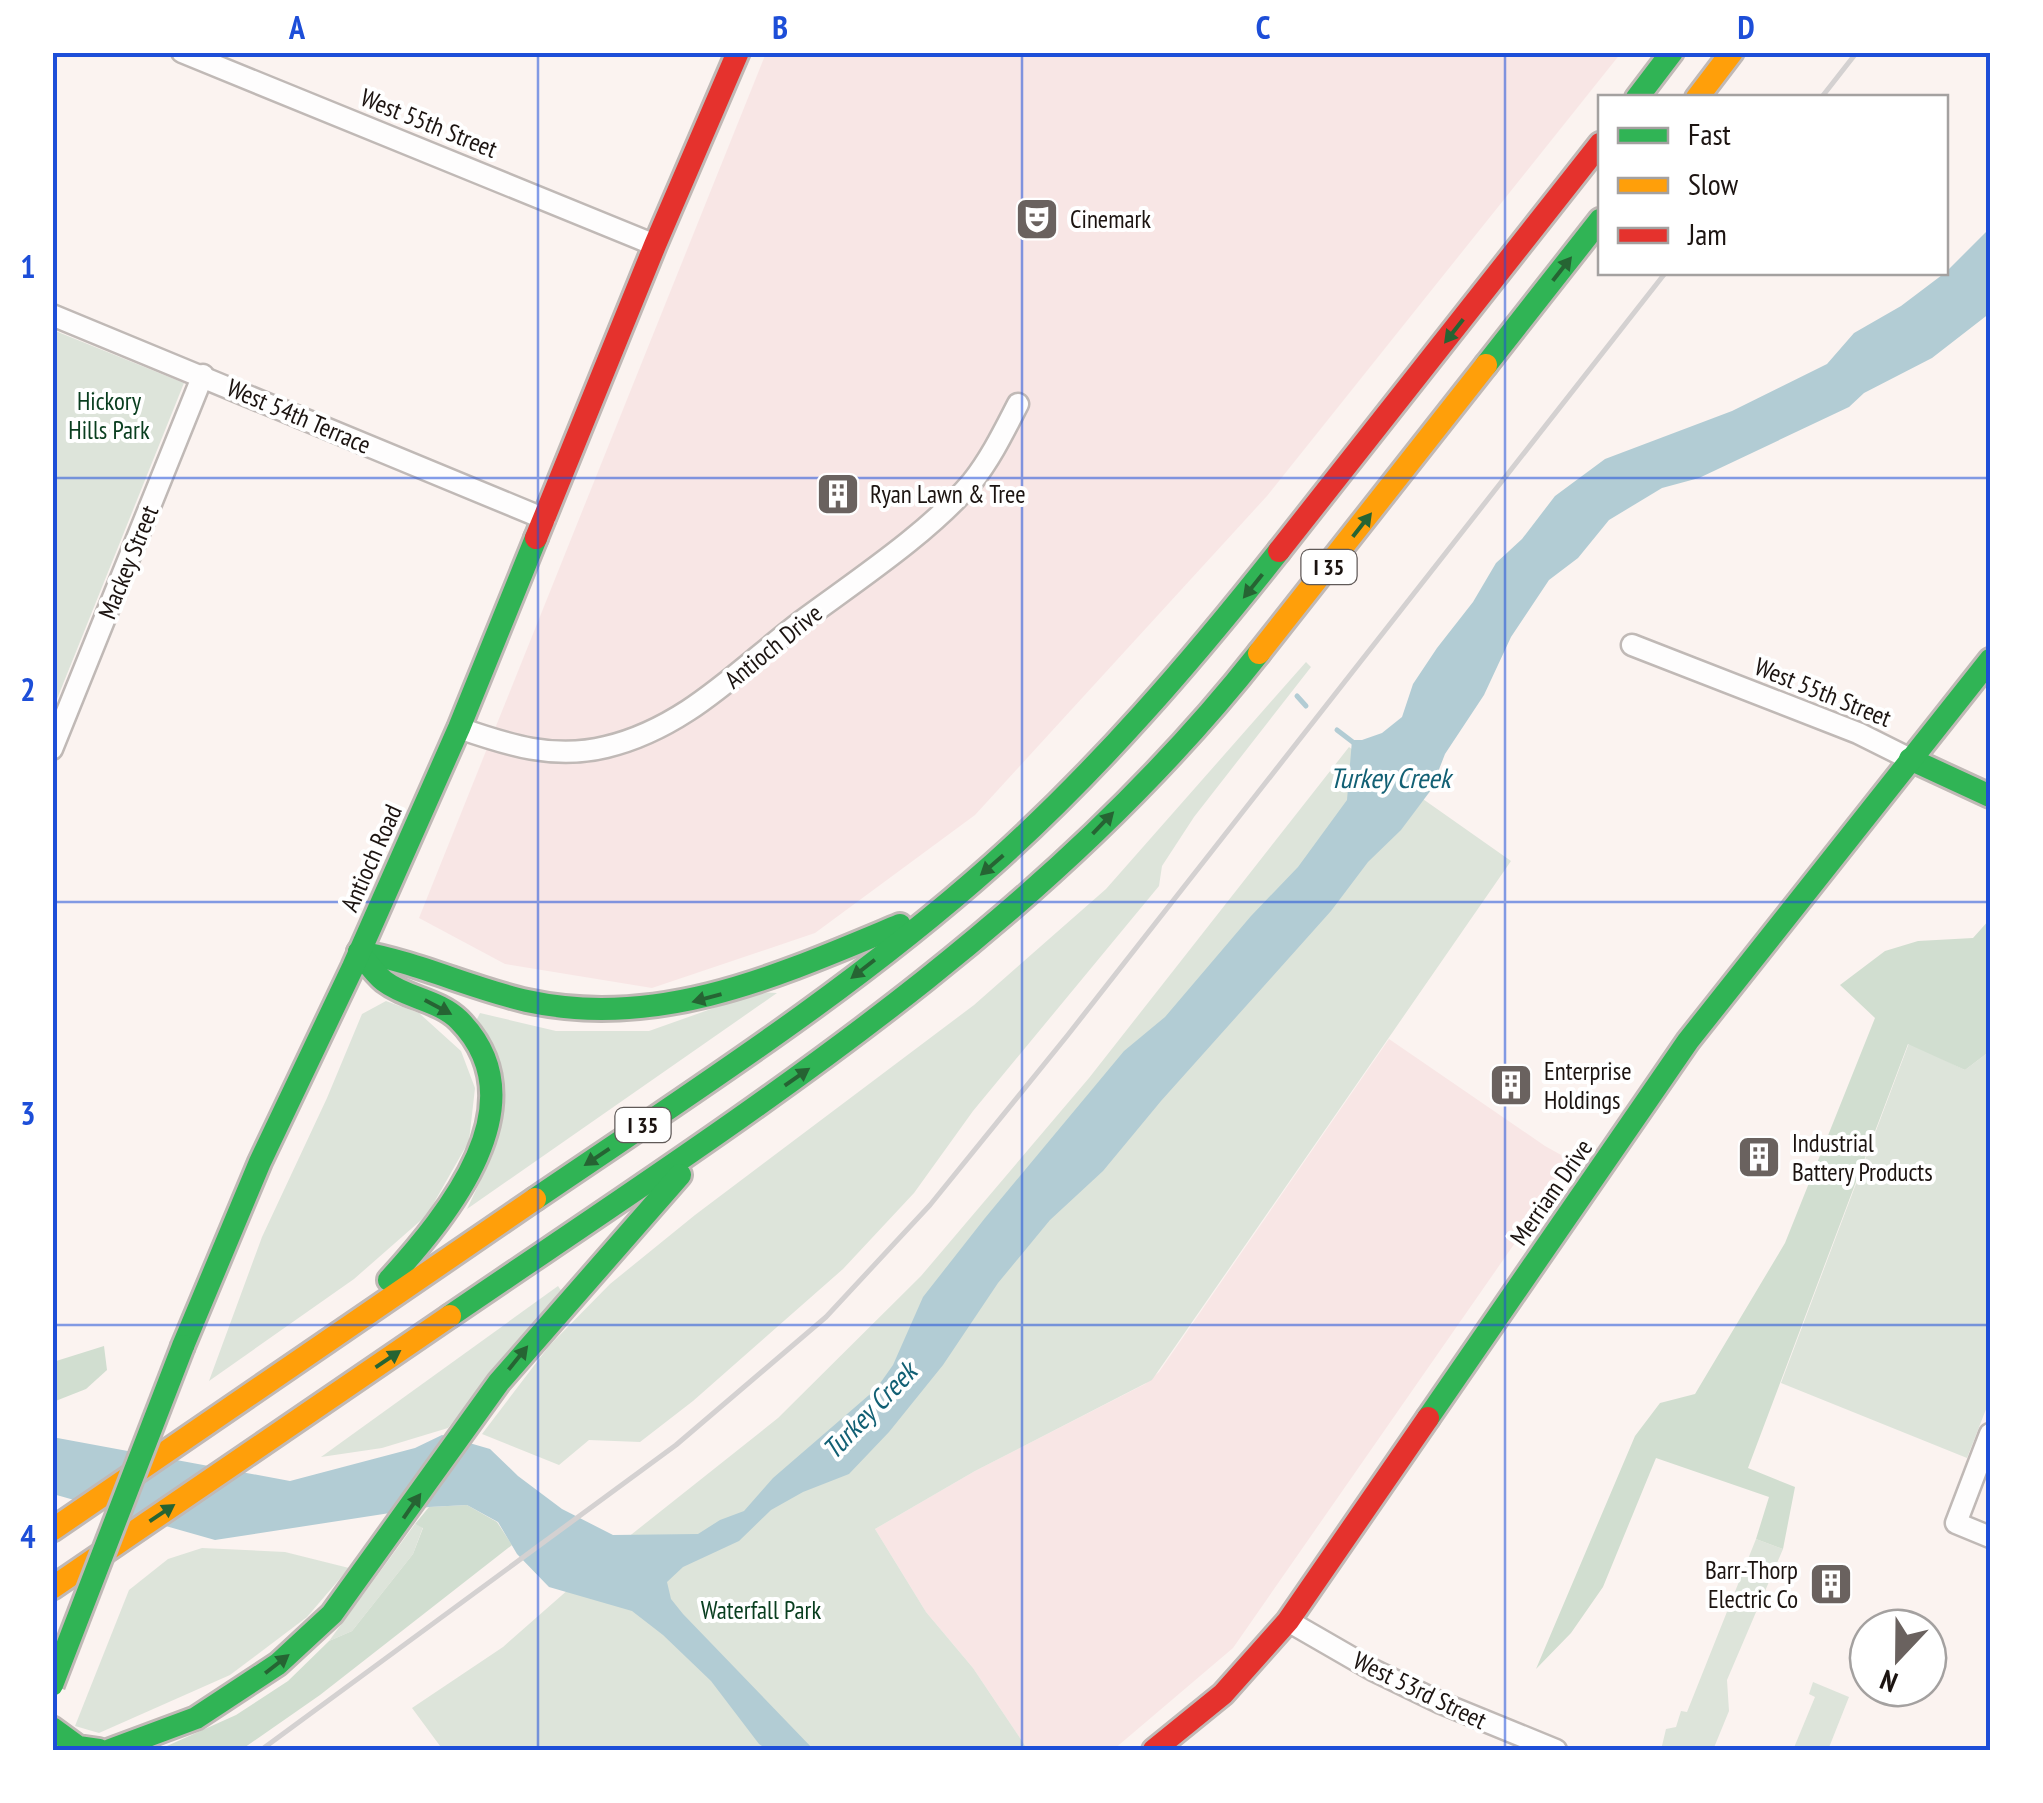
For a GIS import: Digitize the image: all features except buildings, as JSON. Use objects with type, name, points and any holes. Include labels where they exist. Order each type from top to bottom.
[{"type":"main road","name":"Antioch Road","points":[[52,1684],[183,1346],[260,1162],[360,952],[459,728],[655,245],[738,52]]},
{"type":"main road","points":[[1639,95],[1672,52]]},
{"type":"main road","points":[[1699,95],[1732,52]]},
{"type":"main road","name":"I 35","points":[[52,1530],[810,1010],[939,909],[1049,811],[1200,651],[1598,147]]},
{"type":"main road","name":"I 35","points":[[52,1588],[872,1024],[1047,879],[1237,682],[1598,223]]},
{"type":"main road","name":"Merriam Drive","points":[[1154,1750],[1223,1694],[1288,1621],[1688,1041],[1990,660]]},
{"type":"main road","name":"West 55th Street","points":[[1910,759],[1990,796]]},
{"type":"main road","points":[[360,952],[398,958],[524,1000],[564,1009],[643,1010],[704,1000],[752,984],[939,909]]},
{"type":"main road","points":[[340,1331],[430,1236],[453,1206],[480,1152],[491,1104],[485,1054],[473,1035],[457,1018],[384,981],[360,952]]},
{"type":"main road","points":[[110,1750],[196,1718],[236,1694],[306,1640],[355,1586],[527,1347],[718,1133]]},
{"type":"main road","points":[[52,1728],[78,1747],[100,1750]]},
{"type":"street","name":"West 55th Street","points":[[182,52],[655,245]]},
{"type":"street","name":"West 54th Terrace","points":[[52,315],[545,519]]},
{"type":"street","name":"Mackey Street","points":[[52,749],[203,375]]},
{"type":"street","name":"Antioch Drive","points":[[459,728],[516,748],[573,752],[636,739],[687,713],[943,512],[985,465],[1018,404]]},
{"type":"street","name":"West 55th Street","points":[[1632,646],[1858,733],[1910,759]]},
{"type":"street","points":[[1990,1434],[1956,1523],[1990,1537]]},
{"type":"street","name":"West 53rd Street","points":[[1288,1621],[1441,1704],[1556,1750]]},
{"type":"shaded area","points":[[766,53],[1621,53],[1267,496],[975,815],[815,933],[652,988],[505,964],[419,918]]},
{"type":"shaded area","name":"Enterprise Holdings","points":[[1389,1039],[1572,1161],[1233,1648],[1113,1750],[1028,1750],[973,1668],[926,1612],[875,1529],[975,1471],[1145,1384],[1159,1372]]},
{"type":"green space","name":"Hickory Hills Park","points":[[53,330],[184,383],[53,709]]},
{"type":"green space","points":[[1306,662],[1311,667],[1194,817],[1162,866],[1159,886],[973,1111],[914,1193],[843,1269],[693,1401],[640,1442],[589,1440],[559,1465],[482,1434],[549,1346],[610,1284],[695,1215],[974,1005],[1106,889]]},
{"type":"green space","name":"Waterfall Park","points":[[1349,747],[1511,861],[1152,1380],[975,1471],[875,1529],[926,1612],[973,1668],[1028,1750],[443,1750],[412,1708],[503,1647],[627,1538],[778,1418],[921,1276],[1089,1078]]},
{"type":"green space","points":[[1990,919],[1990,1051],[1965,1070],[1908,1044],[1748,1468],[1795,1487],[1783,1549],[1756,1539],[1769,1497],[1656,1458],[1603,1587],[1571,1633],[1536,1669],[1635,1436],[1660,1403],[1695,1394],[1785,1243],[1875,1018],[1840,985],[1885,951],[1918,941],[1973,938]]},
{"type":"green space","points":[[759,992],[777,993],[467,1209],[493,1154],[476,1021],[480,1013],[556,1031],[649,1031]]},
{"type":"green space","points":[[386,1001],[419,1013],[461,1051],[475,1088],[469,1141],[427,1215],[354,1279],[209,1381],[262,1237],[362,1014]]},
{"type":"green space","points":[[1909,1043],[1965,1070],[1990,1051],[1990,1399],[1967,1458],[1781,1383]]},
{"type":"green space","points":[[558,1286],[562,1292],[448,1428],[382,1448],[321,1457]]},
{"type":"green space","points":[[104,1346],[107,1370],[86,1389],[53,1402],[53,1362]]},
{"type":"green space","points":[[467,1505],[497,1522],[512,1545],[320,1695],[241,1750],[158,1750],[236,1715],[288,1681],[329,1641],[352,1631],[413,1554],[423,1528],[415,1524],[429,1507]]},
{"type":"green space","points":[[415,1524],[423,1527],[413,1554],[352,1631],[329,1641]]},
{"type":"green space","points":[[1756,1539],[1783,1549],[1727,1680],[1729,1711],[1713,1750],[1661,1750],[1666,1729],[1676,1727],[1681,1711],[1687,1712]]},
{"type":"green space","points":[[202,1548],[285,1552],[349,1568],[307,1617],[230,1675],[99,1733],[75,1726],[129,1590],[168,1559]]},
{"type":"green space","points":[[1813,1682],[1848,1697],[1828,1750],[1793,1750],[1815,1697],[1809,1694]]},
{"type":"water","name":"Turkey Creek","points":[[1990,228],[1990,313],[1932,358],[1864,393],[1849,407],[1699,478],[1662,488],[1609,520],[1578,558],[1549,580],[1511,637],[1484,695],[1445,754],[1431,790],[1401,830],[1368,862],[1331,911],[1103,1171],[1050,1220],[998,1283],[943,1365],[889,1432],[849,1474],[771,1510],[739,1541],[683,1567],[667,1582],[671,1599],[683,1614],[814,1750],[768,1750],[759,1744],[711,1681],[663,1635],[632,1611],[549,1587],[517,1554],[498,1522],[467,1505],[429,1507],[215,1540],[53,1494],[52,1437],[290,1481],[415,1448],[442,1435],[490,1449],[562,1509],[613,1535],[698,1534],[744,1511],[773,1478],[876,1389],[893,1365],[923,1297],[985,1218],[1124,1051],[1165,1017],[1298,867],[1347,800],[1352,740],[1382,733],[1402,717],[1413,684],[1437,648],[1473,602],[1496,563],[1522,539],[1555,496],[1605,459],[1732,411],[1827,364],[1854,333],[1901,306],[1942,275],[1948,275],[1948,270]]},
{"type":"waterway","points":[[1297,696],[1306,706]]},
{"type":"waterway","points":[[1337,730],[1354,743]]},
{"type":"railway","points":[[1823,95],[1857,52]]},
{"type":"railway","points":[[261,1750],[676,1445],[826,1317],[930,1205],[1067,1036],[1664,275]]},
{"type":"traffic: fast","points":[[1639,95],[1672,52]]},
{"type":"traffic: fast","points":[[1486,365],[1598,223]]},
{"type":"traffic: fast","points":[[183,1346],[260,1162],[353,967],[459,728],[536,538]]},
{"type":"traffic: fast","points":[[535,1199],[827,997],[993,864],[1143,714],[1279,551]]},
{"type":"traffic: fast","points":[[450,1316],[774,1093],[982,933],[1081,846],[1173,753],[1259,653]]},
{"type":"traffic: fast","points":[[1428,1418],[1688,1041],[1990,660]]},
{"type":"traffic: fast","points":[[1910,759],[1990,796]]},
{"type":"traffic: fast","points":[[359,952],[527,1001],[576,1008],[624,1008],[718,993],[810,962],[900,925]]},
{"type":"traffic: fast","points":[[359,952],[384,981],[459,1020],[482,1052],[491,1086],[488,1122],[477,1157],[436,1224],[389,1280]]},
{"type":"traffic: fast","points":[[110,1750],[196,1718],[278,1664],[332,1614],[499,1382],[680,1175]]},
{"type":"traffic: fast","points":[[52,1685],[183,1346]]},
{"type":"traffic: fast","points":[[52,1728],[78,1747],[99,1750]]},
{"type":"traffic: slow","points":[[1699,95],[1732,52]]},
{"type":"traffic: slow","points":[[1259,653],[1486,365]]},
{"type":"traffic: slow","points":[[52,1530],[535,1199]]},
{"type":"traffic: slow","points":[[52,1588],[450,1316]]},
{"type":"traffic: jam","points":[[536,538],[738,52]]},
{"type":"traffic: jam","points":[[1279,551],[1598,147]]},
{"type":"traffic: jam","points":[[1154,1750],[1223,1694],[1288,1621],[1428,1418]]},
{"type":"place","name":"Cinemark","points":[[1037,219]]},
{"type":"place","name":"Ryan Lawn & Tree","points":[[838,494]]},
{"type":"place","name":"Enterprise Holdings","points":[[1511,1085]]},
{"type":"place","name":"Industrial Battery Products","points":[[1759,1157]]},
{"type":"place","name":"Barr-Thorp Electric Co","points":[[1831,1584]]}]
